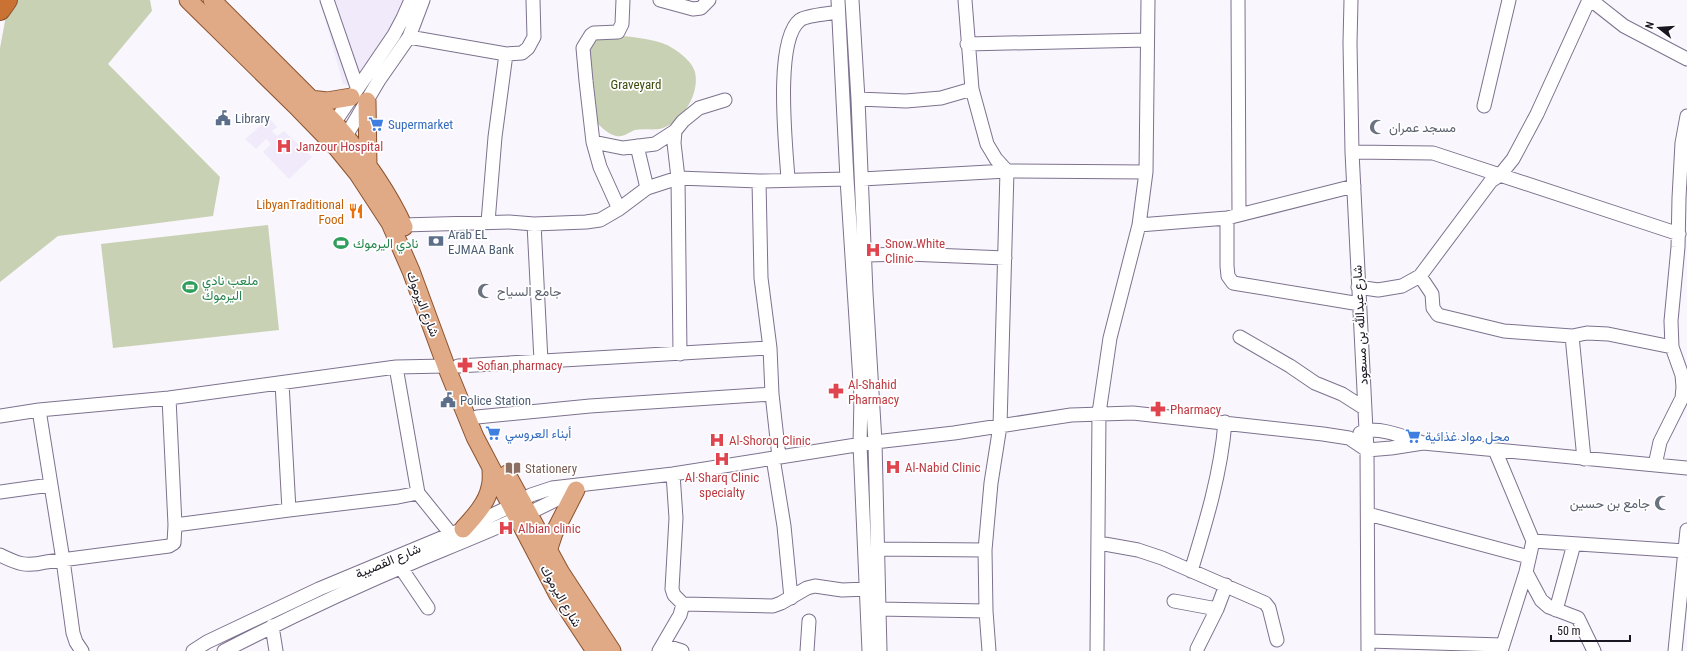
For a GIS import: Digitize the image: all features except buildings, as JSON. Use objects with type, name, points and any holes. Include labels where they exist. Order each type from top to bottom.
[{"type":"highway","points":[[0,10],[7,0]]},
{"type":"main road","name":"شارع اليرموك","points":[[188,0],[294,103],[335,135],[368,166],[403,224],[436,311],[475,438],[491,468],[548,552],[612,651]]},
{"type":"main road","name":"شارع اليرموك","points":[[212,0],[310,99],[335,135],[390,223],[452,366],[477,417],[558,595],[595,651]]},
{"type":"main road","points":[[310,99],[327,101],[354,92]]},
{"type":"main road","points":[[367,101],[368,166]]},
{"type":"main road","points":[[457,532],[477,514],[490,487],[491,468]]},
{"type":"main road","points":[[548,552],[554,533],[581,487]]},
{"type":"street","points":[[327,0],[354,92]]},
{"type":"street","points":[[335,135],[354,92],[394,35],[410,0]]},
{"type":"street","points":[[335,135],[367,101],[409,37],[423,0]]},
{"type":"street","points":[[409,37],[506,54],[522,53],[528,48],[534,37],[533,0]]},
{"type":"street","points":[[619,209],[600,167],[593,142],[584,48],[591,35],[594,33],[618,32],[622,24],[623,0]]},
{"type":"street","points":[[660,0],[693,9],[701,8],[709,0]]},
{"type":"street","points":[[852,0],[875,442],[880,651]]},
{"type":"street","points":[[965,0],[972,89],[987,144],[996,159],[1007,170],[1000,426],[991,483],[985,550],[986,611],[989,651]]},
{"type":"street","points":[[1097,651],[1099,413],[1110,338],[1139,226],[1146,172],[1148,0]]},
{"type":"street","points":[[1238,0],[1233,216],[1227,266],[1228,276],[1234,283],[1360,304]]},
{"type":"street","name":"شارع عبدالله بن مسعود","points":[[1351,0],[1350,43],[1352,152],[1367,450],[1368,646]]},
{"type":"street","points":[[1484,106],[1509,0]]},
{"type":"street","points":[[1358,287],[1378,290],[1402,286],[1420,276],[1491,181],[1500,175],[1513,158],[1537,114],[1590,0],[1624,26],[1687,59]]},
{"type":"street","points":[[788,179],[784,70],[787,46],[794,25],[800,20],[838,6],[861,397],[860,445],[869,651]]},
{"type":"street","points":[[968,44],[1147,40]]},
{"type":"street","points":[[488,222],[495,137],[506,54]]},
{"type":"street","points":[[858,99],[906,101],[942,98],[972,89]]},
{"type":"street","points":[[593,142],[623,148],[655,144],[675,131],[683,121],[700,108],[725,100]]},
{"type":"street","points":[[1655,465],[1660,442],[1682,398],[1685,387],[1672,347],[1671,321],[1683,199],[1682,143],[1687,116]]},
{"type":"street","points":[[675,131],[674,143],[678,178],[680,354]]},
{"type":"street","points":[[637,146],[647,188]]},
{"type":"street","points":[[1352,152],[1433,153],[1679,234]]},
{"type":"street","points":[[862,179],[1007,170],[1146,172]]},
{"type":"street","points":[[403,224],[509,222],[534,224],[600,220],[619,209],[647,188],[678,178],[759,181],[788,179],[847,179]]},
{"type":"street","points":[[759,181],[761,278],[770,348],[776,458],[791,598]]},
{"type":"street","points":[[1139,226],[1233,216],[1354,186]]},
{"type":"street","points":[[534,224],[541,361]]},
{"type":"street","points":[[866,255],[908,254],[1005,258]]},
{"type":"street","points":[[1420,276],[1432,294],[1433,308],[1438,315],[1504,331],[1572,336],[1587,333],[1608,334],[1672,347]]},
{"type":"street","points":[[1572,336],[1584,459]]},
{"type":"street","points":[[1240,337],[1290,366],[1315,383],[1342,394],[1364,408]]},
{"type":"street","points":[[0,416],[39,410],[169,398],[396,367],[452,366],[770,348]]},
{"type":"street","points":[[396,367],[418,493],[457,532]]},
{"type":"street","points":[[282,383],[289,510]]},
{"type":"street","points":[[477,417],[590,406],[772,394]]},
{"type":"street","points":[[0,555],[12,561],[27,565],[168,546],[174,543],[176,525],[169,398]]},
{"type":"street","points":[[39,410],[73,633],[76,642],[82,651]]},
{"type":"street","points":[[224,651],[272,626],[400,568],[519,509],[581,487],[674,474],[875,442],[1000,426],[1071,415],[1099,413],[1133,412],[1349,438],[1367,450],[1423,443]]},
{"type":"street","points":[[1191,571],[1210,509],[1223,451],[1225,422]]},
{"type":"street","points":[[1349,438],[1366,430],[1386,432],[1423,443],[1687,468]]},
{"type":"street","points":[[1368,646],[1501,648],[1526,572],[1533,541],[1495,450]]},
{"type":"street","points":[[674,474],[676,518],[672,589],[674,595],[682,604],[773,606],[791,598],[807,588],[815,586],[842,590],[867,589]]},
{"type":"street","points":[[0,492],[50,485]]},
{"type":"street","points":[[176,525],[398,497],[418,493]]},
{"type":"street","name":"شارع القصيبة","points":[[193,651],[207,642],[319,589],[457,532],[519,509]]},
{"type":"street","points":[[1368,514],[1529,557]]},
{"type":"street","points":[[1675,651],[1687,530]]},
{"type":"street","points":[[1533,541],[1685,551]]},
{"type":"street","points":[[1099,543],[1138,550],[1162,558],[1265,603],[1269,608],[1277,640]]},
{"type":"street","points":[[1556,610],[1574,544]]},
{"type":"street","points":[[877,550],[985,550]]},
{"type":"street","points":[[400,568],[428,608]]},
{"type":"street","points":[[1526,572],[1541,600],[1549,607],[1578,618],[1594,651]]},
{"type":"street","points":[[1197,649],[1217,609],[1226,585]]},
{"type":"street","points":[[1174,601],[1217,609]]},
{"type":"street","points":[[682,604],[680,615],[661,648],[682,651]]},
{"type":"street","points":[[878,609],[986,611]]},
{"type":"street","points":[[807,651],[809,621]]},
{"type":"street","points":[[272,626],[276,651]]},
{"type":"shaded area","points":[[320,0],[405,0],[398,22],[351,86],[343,84]]},
{"type":"shaded area","name":"Janzour Hospital","points":[[269,118],[277,127],[272,131],[277,136],[284,131],[312,157],[289,179],[263,152],[271,144],[266,139],[256,149],[245,139]]},
{"type":"green space","points":[[9,0],[150,0],[152,11],[108,64],[220,177],[213,216],[58,236],[0,282],[0,48]]},
{"type":"green space","name":"Graveyard","points":[[592,33],[659,42],[671,47],[684,56],[691,64],[695,72],[696,80],[692,98],[683,113],[670,124],[660,129],[635,130],[625,135],[617,136],[603,129],[594,120],[585,55]]},
{"type":"green space","name":"ملعب نادي اليرموك","points":[[268,225],[279,330],[113,348],[101,244]]},
{"type":"place","name":"Library","points":[[223,118]]},
{"type":"place","name":"Supermarket","points":[[376,124]]},
{"type":"place","name":"مسجد عمران","points":[[1377,127]]},
{"type":"place","name":"Janzour Hospital","points":[[284,146]]},
{"type":"place","name":"LibyanTraditional Food","points":[[356,211]]},
{"type":"place","name":"Arab EL EJMAA Bank","points":[[436,241]]},
{"type":"place","name":"نادي اليرموك","points":[[341,243]]},
{"type":"place","name":"Snow White Clinic","points":[[873,250]]},
{"type":"place","name":"ملعب نادي اليرموك","points":[[190,287]]},
{"type":"place","name":"جامع السياح","points":[[485,291]]},
{"type":"place","name":"Sofian pharmacy","points":[[465,365]]},
{"type":"place","name":"Al-Shahid Pharmacy","points":[[836,391]]},
{"type":"place","name":"Police Station","points":[[448,400]]},
{"type":"place","name":"Pharmacy","points":[[1158,409]]},
{"type":"place","name":"أبناء العروسي","points":[[493,433]]},
{"type":"place","name":"محل مواد غذائية","points":[[1413,436]]},
{"type":"place","name":"Al-Shoroq Clinic","points":[[717,440]]},
{"type":"place","name":"Al Sharq Clinic specialty","points":[[722,459]]},
{"type":"place","name":"Al-Nabid Clinic","points":[[893,467]]},
{"type":"place","name":"Stationery","points":[[513,468]]},
{"type":"place","name":"جامع بن حسين","points":[[1662,503]]},
{"type":"place","name":"Albian clinic","points":[[506,528]]}]
